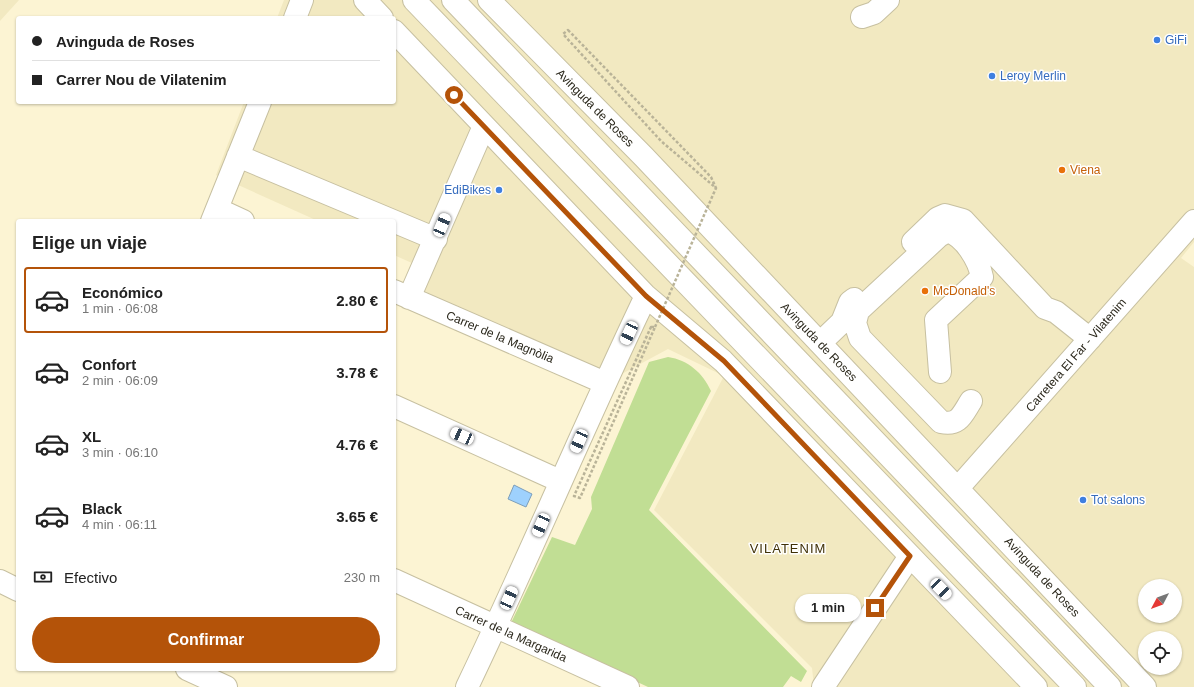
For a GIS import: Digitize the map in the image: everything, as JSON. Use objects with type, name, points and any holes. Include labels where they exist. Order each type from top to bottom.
[{"type":"main road","points":[[296,16],[302,0]]},
{"type":"main road","points":[[365,0],[380,16]]},
{"type":"main road","points":[[414,0],[1075,687]]},
{"type":"main road","points":[[453,0],[1110,687]]},
{"type":"main road","name":"Avinguda de Roses","points":[[489,0],[644,157],[1145,687]]},
{"type":"main road","points":[[862,17],[874,13],[888,0]]},
{"type":"main road","points":[[396,33],[646,296],[724,361],[1036,687]]},
{"type":"main road","points":[[233,219],[214,215],[259,104]]},
{"type":"main road","points":[[401,294],[436,238],[484,126]]},
{"type":"main road","points":[[238,156],[390,219]]},
{"type":"main road","points":[[820,343],[842,322],[850,302],[938,218],[945,214],[963,220],[1045,308],[1056,312],[1090,339]]},
{"type":"main road","points":[[396,221],[436,238]]},
{"type":"main road","name":"Carretera El Far - Vilatenim","points":[[958,488],[1194,221]]},
{"type":"main road","points":[[940,372],[936,320],[982,277],[980,266],[976,257],[954,234],[948,232],[939,236],[858,312],[855,323],[860,338],[941,422],[950,424],[959,420],[971,401]]},
{"type":"main road","name":"Carrer de la Magnòlia","points":[[401,294],[605,383]]},
{"type":"main road","points":[[467,687],[496,627],[560,481],[646,296]]},
{"type":"main road","points":[[396,407],[560,481]]},
{"type":"main road","points":[[823,687],[910,556]]},
{"type":"main road","points":[[0,581],[16,589]]},
{"type":"main road","name":"Carrer de la Margarida","points":[[396,581],[628,687]]},
{"type":"main road","points":[[191,671],[226,687]]},
{"type":"path","points":[[655,327],[716,188],[711,177],[568,30],[563,34],[661,141],[716,188]]},
{"type":"shaded area","points":[[0,0],[19,0],[0,21]]},
{"type":"shaded area","points":[[284,0],[1194,0],[1194,242],[1181,258],[1194,267],[1194,687],[814,687],[812,668],[654,510],[724,376],[668,349],[605,383],[409,298],[423,268],[396,256],[396,219],[314,219],[216,175],[243,104],[396,104],[396,16],[278,16]]},
{"type":"green space","points":[[668,357],[682,361],[694,368],[708,384],[711,391],[649,510],[807,671],[801,682],[791,676],[783,687],[648,687],[511,623],[552,537],[575,545],[592,509],[591,497],[649,362]]},
{"type":"water","points":[[514,485],[532,494],[526,507],[508,499]]},
{"type":"place","name":"GiFi","points":[[1157,40]]},
{"type":"place","name":"Leroy Merlin","points":[[992,76]]},
{"type":"place","name":"Viena","points":[[1062,170]]},
{"type":"place","name":"EdiBikes","points":[[499,190]]},
{"type":"place","name":"McDonald's","points":[[925,291]]},
{"type":"place","name":"Tot salons","points":[[1083,500]]},
{"type":"district","name":"VILATENIM","points":[[788,548]]},
{"type":"route","points":[[454,95],[646,296],[724,361],[910,556],[875,608]]}]
